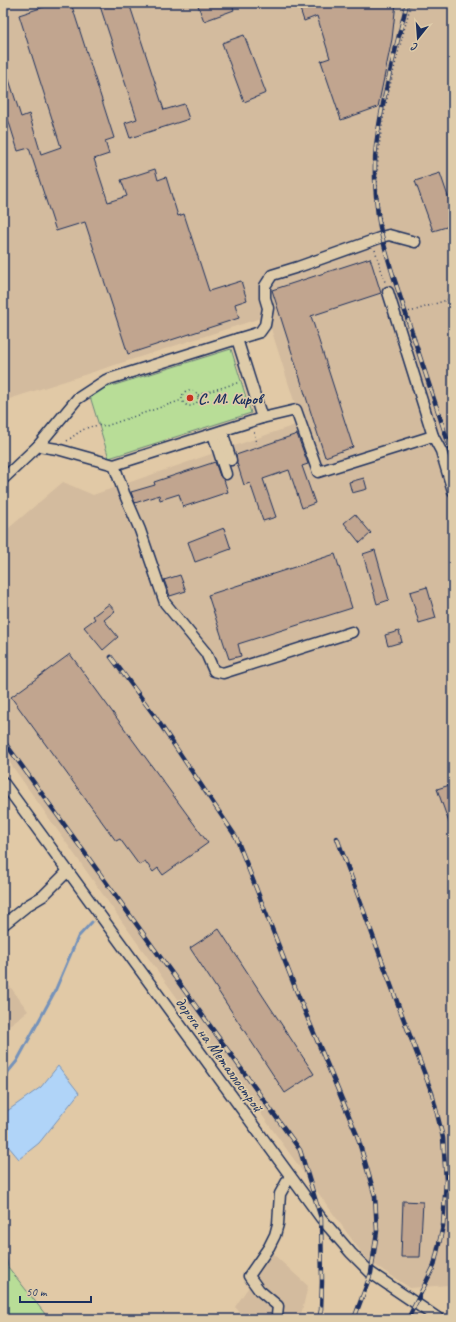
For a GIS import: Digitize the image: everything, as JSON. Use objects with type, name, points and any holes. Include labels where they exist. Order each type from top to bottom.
[{"type":"street","points":[[3,479],[38,446],[77,399],[106,380],[260,332],[265,325],[268,308],[265,298],[265,286],[272,275],[389,235],[415,242]]},
{"type":"street","points":[[388,292],[433,436],[441,451],[453,491]]},
{"type":"street","points":[[237,339],[262,418]]},
{"type":"street","points":[[38,446],[58,449],[114,466],[262,418],[296,410],[318,472],[433,436]]},
{"type":"street","points":[[218,432],[231,460]]},
{"type":"street","points":[[218,432],[226,474]]},
{"type":"street","points":[[114,466],[140,530],[165,602],[206,653],[214,671],[223,673],[352,632]]},
{"type":"street","name":"дорога на Металлострой","points":[[3,782],[321,1218],[371,1273],[439,1319]]},
{"type":"street","points":[[3,925],[28,905],[43,896],[68,872]]},
{"type":"street","points":[[277,1315],[278,1306],[259,1290],[249,1276],[269,1247],[275,1235],[278,1224],[280,1194],[290,1176]]},
{"type":"path","points":[[385,236],[379,208],[379,148],[389,92],[411,3]]},
{"type":"path","points":[[371,241],[388,292]]},
{"type":"path","points":[[393,310],[405,312],[413,311],[453,298]]},
{"type":"path","points":[[198,395],[250,379]]},
{"type":"path","points":[[185,391],[195,391],[198,395],[196,404],[192,406],[184,404],[182,400],[182,395],[185,391]]},
{"type":"path","points":[[58,449],[81,430],[92,425],[98,424],[106,426],[182,400]]},
{"type":"path","points":[[251,422],[256,444]]},
{"type":"shaded area","points":[[3,3],[453,3],[453,1292],[448,1285],[410,1288],[366,1259],[123,923],[3,753],[3,533],[63,482],[93,495],[301,423],[267,316],[6,400],[3,405]]},
{"type":"shaded area","points":[[3,977],[28,1011],[3,1030]]},
{"type":"shaded area","points":[[272,1253],[308,1286],[300,1319],[246,1319],[235,1307]]},
{"type":"green space","points":[[231,349],[251,413],[109,458],[89,393]]},
{"type":"green space","points":[[3,1235],[8,1267],[49,1319],[3,1319]]},
{"type":"water","points":[[58,1066],[79,1093],[39,1143],[19,1159],[3,1140],[3,1114],[41,1087]]},
{"type":"building","points":[[56,3],[71,3],[114,138],[105,141],[109,154],[94,159],[108,202],[127,196],[121,180],[155,169],[158,180],[166,177],[178,216],[184,214],[209,291],[241,281],[247,300],[235,304],[239,318],[128,354],[85,222],[56,231],[29,148],[18,151],[3,103],[3,67],[5,67],[21,117],[29,114],[41,154],[61,147],[19,15]]},
{"type":"building","points":[[99,3],[129,3],[164,110],[184,104],[189,119],[130,138],[125,123],[137,119]]},
{"type":"building","points":[[197,3],[231,3],[234,10],[204,21]]},
{"type":"building","points":[[298,3],[396,3],[392,39],[378,107],[341,120],[321,61],[330,58],[317,16],[304,21]]},
{"type":"building","points":[[244,35],[266,93],[244,102],[222,43]]},
{"type":"building","points":[[440,173],[453,211],[453,225],[433,231],[415,181]]},
{"type":"building","points":[[370,258],[381,293],[311,316],[353,447],[325,457],[272,290]]},
{"type":"building","points":[[297,434],[308,464],[302,466],[315,503],[302,508],[289,470],[263,479],[276,517],[263,521],[250,483],[244,485],[236,455]]},
{"type":"building","points":[[215,462],[228,492],[183,507],[179,494],[160,500],[159,495],[135,503],[131,492],[155,485],[154,482]]},
{"type":"building","points":[[364,478],[367,489],[352,493],[349,482]]},
{"type":"building","points":[[355,514],[371,533],[360,543],[344,523]]},
{"type":"building","points":[[224,528],[231,549],[195,562],[188,542]]},
{"type":"building","points":[[375,550],[389,600],[377,604],[363,554]]},
{"type":"building","points":[[335,554],[352,608],[238,644],[241,656],[229,659],[208,595]]},
{"type":"building","points":[[180,575],[186,591],[170,596],[164,580]]},
{"type":"building","points":[[427,587],[436,618],[419,623],[410,592]]},
{"type":"building","points":[[109,604],[115,611],[104,620],[118,637],[103,650],[84,627],[95,619],[93,616]]},
{"type":"building","points":[[399,631],[402,642],[388,646],[385,635]]},
{"type":"building","points":[[70,654],[208,843],[163,875],[158,868],[153,872],[145,861],[139,865],[120,839],[116,841],[11,697]]},
{"type":"building","points":[[453,784],[453,831],[452,831],[437,789]]},
{"type":"building","points":[[219,929],[314,1074],[285,1093],[190,948]]},
{"type":"building","points":[[403,1201],[423,1202],[420,1257],[401,1257]]},
{"type":"waterway","points":[[3,1078],[17,1061],[55,991],[78,937],[92,922]]},
{"type":"railway","points":[[407,3],[382,110],[376,146],[375,184],[377,206],[381,232],[390,266],[453,457]]},
{"type":"railway","points":[[111,657],[154,715],[236,837],[300,1000],[357,1135],[375,1196],[377,1231],[371,1273],[354,1319]]},
{"type":"railway","points":[[3,740],[300,1150],[321,1218],[322,1282],[321,1310],[319,1319]]},
{"type":"railway","points":[[337,838],[432,1093],[443,1138],[446,1180],[443,1226],[434,1266],[408,1319]]},
{"type":"place","name":"С. М. Киров","points":[[190,398]]}]
